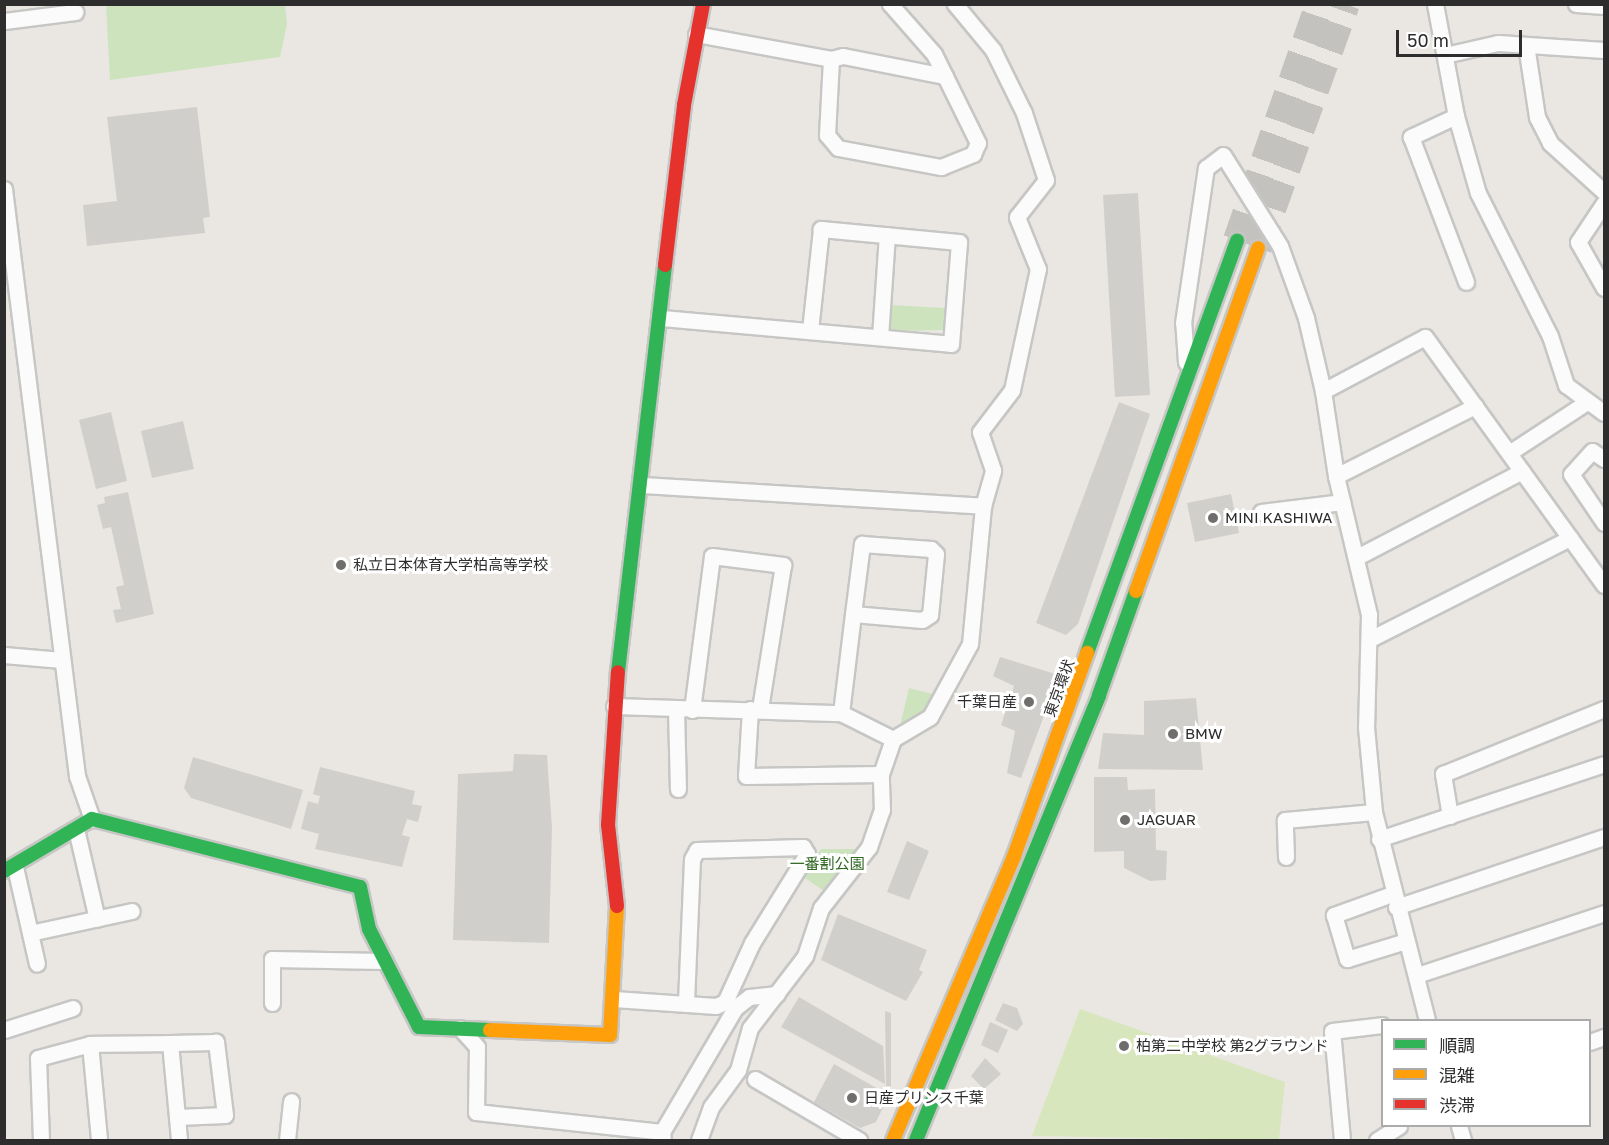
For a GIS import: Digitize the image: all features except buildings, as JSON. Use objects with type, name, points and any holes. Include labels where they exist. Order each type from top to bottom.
[{"type":"main road","points":[[10,869],[92,819],[360,887],[383,962],[419,1027],[610,1035],[614,999],[618,889],[608,785],[614,706],[696,34],[703,4]]},
{"type":"main road","name":"東京環状","points":[[893,1140],[1014,856],[1237,240]]},
{"type":"main road","points":[[916,1140],[1099,695],[1258,248]]},
{"type":"street","points":[[831,58],[827,135],[838,148],[940,167],[973,154],[978,143],[934,54],[890,4]]},
{"type":"street","points":[[702,1139],[711,1107],[738,1070],[750,1028],[805,956],[821,908],[851,874],[878,828],[881,774],[893,739],[930,717],[969,644],[983,506],[992,459],[980,432],[1012,390],[1038,269],[1017,217],[1046,180],[1024,113],[993,50],[956,4]]},
{"type":"street","points":[[1435,4],[1456,116],[1478,193],[1503,236],[1509,264],[1550,336],[1566,385],[1605,413]]},
{"type":"street","points":[[1576,4],[1605,6]]},
{"type":"street","points":[[4,21],[75,12]]},
{"type":"street","points":[[696,34],[831,58],[843,56],[945,76]]},
{"type":"street","points":[[1445,55],[1498,43],[1605,50]]},
{"type":"street","points":[[1526,45],[1537,117],[1550,143],[1605,192]]},
{"type":"street","points":[[1456,116],[1411,137],[1466,282]]},
{"type":"street","points":[[1187,377],[1183,323],[1206,168],[1223,155],[1280,246],[1306,318],[1323,391],[1336,476],[1357,557],[1372,638],[1366,727],[1374,812],[1394,901],[1417,975],[1427,1019]]},
{"type":"street","points":[[4,189],[77,776],[92,819]]},
{"type":"street","points":[[1605,202],[1578,242],[1605,288]]},
{"type":"street","points":[[661,318],[951,344],[959,242],[821,229],[810,330]]},
{"type":"street","points":[[880,337],[887,235]]},
{"type":"street","points":[[1323,391],[1425,337],[1605,585]]},
{"type":"street","points":[[1509,453],[1587,402]]},
{"type":"street","points":[[1336,476],[1475,406]]},
{"type":"street","points":[[1605,459],[1592,451],[1571,474],[1605,523]]},
{"type":"street","points":[[1357,557],[1522,471]]},
{"type":"street","points":[[642,485],[983,506]]},
{"type":"street","points":[[1261,513],[1342,502]]},
{"type":"street","points":[[1372,638],[1570,538]]},
{"type":"street","points":[[841,713],[853,614],[862,544],[931,549],[936,554],[930,615],[922,620],[853,614]]},
{"type":"street","points":[[692,710],[712,556],[783,565],[755,709],[746,776],[881,774]]},
{"type":"street","points":[[4,656],[62,660]]},
{"type":"street","points":[[614,706],[676,710],[755,709],[841,713],[893,739]]},
{"type":"street","points":[[676,710],[678,789]]},
{"type":"street","points":[[1450,816],[1443,774],[1605,710]]},
{"type":"street","points":[[1379,839],[1605,764]]},
{"type":"street","points":[[1286,857],[1285,820],[1374,812]]},
{"type":"street","points":[[76,829],[97,919]]},
{"type":"street","points":[[1406,941],[1347,959],[1334,915],[1394,901],[1605,837]]},
{"type":"street","points":[[614,999],[686,1004],[725,1002],[753,943],[807,854],[803,847],[697,850],[686,1004]]},
{"type":"street","points":[[10,869],[37,964]]},
{"type":"street","points":[[30,933],[132,911]]},
{"type":"street","points":[[1417,975],[1605,913]]},
{"type":"street","points":[[272,1003],[272,959],[383,962]]},
{"type":"street","points":[[460,1028],[477,1047],[476,1112],[662,1136],[735,1008],[749,997],[777,994]]},
{"type":"street","points":[[4,1030],[73,1008]]},
{"type":"street","points":[[1342,1140],[1332,1030],[1381,1025]]},
{"type":"street","points":[[1591,1042],[1605,1036]]},
{"type":"street","points":[[41,1140],[38,1058],[90,1044],[216,1042],[225,1115],[177,1117]]},
{"type":"street","points":[[170,1043],[179,1140]]},
{"type":"street","points":[[90,1044],[99,1140]]},
{"type":"street","points":[[755,1079],[859,1140]]},
{"type":"street","points":[[287,1140],[291,1101]]},
{"type":"street","points":[[1377,1140],[1396,1127]]},
{"type":"green space","points":[[106,5],[285,5],[287,24],[280,57],[110,80]]},
{"type":"green space","points":[[888,305],[946,308],[945,330],[891,331]]},
{"type":"green space","points":[[909,688],[937,695],[926,711],[900,726]]},
{"type":"green space","name":"一番割公園","points":[[821,849],[858,849],[824,891],[802,876]]},
{"type":"green space","name":"柏第二中学校 第2グラウンド","points":[[1080,1009],[1285,1082],[1279,1140],[1032,1136]]},
{"type":"tunnel","points":[[1237,240],[1319,4]]},
{"type":"tunnel","points":[[1258,248],[1346,4]]},
{"type":"traffic: fast","points":[[1087,653],[1237,240]]},
{"type":"traffic: fast","points":[[618,672],[665,265]]},
{"type":"traffic: fast","points":[[916,1140],[1099,695],[1136,591]]},
{"type":"traffic: fast","points":[[4,871],[92,819],[360,887],[369,929],[419,1027],[490,1030]]},
{"type":"traffic: slow","points":[[1136,591],[1258,248]]},
{"type":"traffic: slow","points":[[893,1140],[1014,856],[1087,653]]},
{"type":"traffic: slow","points":[[490,1030],[610,1035],[617,906]]},
{"type":"traffic: jam","points":[[665,265],[684,105],[703,4]]},
{"type":"traffic: jam","points":[[617,906],[608,825],[618,672]]},
{"type":"place","name":"MINI KASHIWA","points":[[1213,518]]},
{"type":"place","name":"私立日本体育大学柏高等学校","points":[[341,565]]},
{"type":"place","name":"千葉日産","points":[[1029,702]]},
{"type":"place","name":"BMW","points":[[1173,734]]},
{"type":"place","name":"JAGUAR","points":[[1125,820]]},
{"type":"place","name":"柏第二中学校 第2グラウンド","points":[[1124,1046]]},
{"type":"place","name":"日産プリンス千葉","points":[[852,1098]]}]
